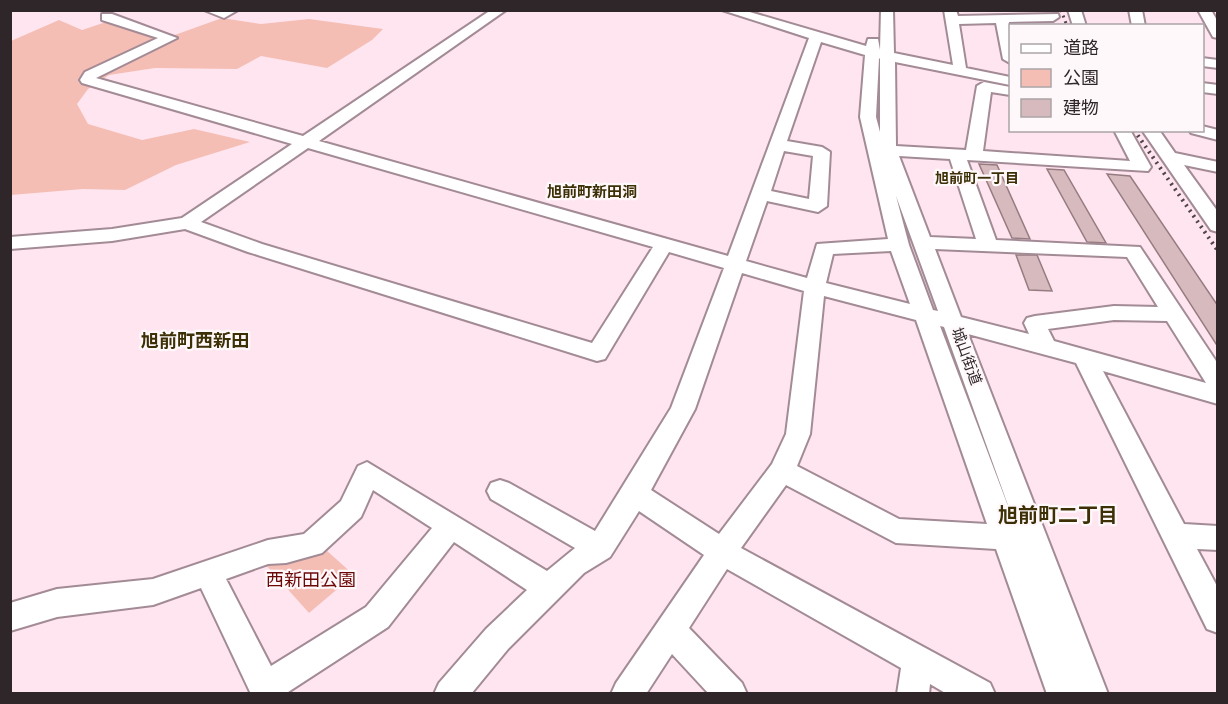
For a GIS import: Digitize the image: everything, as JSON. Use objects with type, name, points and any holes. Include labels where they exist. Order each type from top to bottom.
[{"type":"street","points":[[210,10],[224,14],[232,10]]},
{"type":"street","points":[[10,243],[112,235],[187,223],[500,10]]},
{"type":"street","points":[[728,10],[880,54],[1009,79]]},
{"type":"street","points":[[782,25],[787,20],[786,10]]},
{"type":"street","name":"城山街道","points":[[875,10],[888,150],[910,244],[922,314],[1064,693]]},
{"type":"street","name":"城山街道","points":[[887,10],[868,117],[910,244],[955,323],[1092,693]]},
{"type":"street","points":[[1204,10],[1218,34]]},
{"type":"street","points":[[960,66],[951,15],[1002,20],[1054,18]]},
{"type":"street","points":[[106,17],[170,38],[90,75],[87,80],[815,287],[1045,346],[1218,395]]},
{"type":"street","points":[[1002,20],[1009,50]]},
{"type":"street","points":[[450,693],[497,639],[574,564],[600,548],[635,494],[683,409],[778,145],[804,64],[817,35]]},
{"type":"street","points":[[938,66],[960,66],[1009,78]]},
{"type":"street","points":[[987,243],[965,154],[984,86],[1009,91]]},
{"type":"street","points":[[888,150],[1142,167],[1123,132]]},
{"type":"street","points":[[1151,132],[1218,226]]},
{"type":"street","points":[[760,194],[818,206],[822,152],[778,145]]},
{"type":"street","points":[[1168,157],[1218,167]]},
{"type":"street","points":[[187,223],[255,248],[597,353],[665,243]]},
{"type":"street","points":[[627,693],[722,552],[782,470],[798,434],[803,410],[815,287],[824,248],[987,243],[1133,251],[1218,383]]},
{"type":"street","points":[[1045,346],[1035,323],[1114,313],[1174,314]]},
{"type":"street","points":[[1085,358],[1218,620]]},
{"type":"street","points":[[782,470],[896,531],[1006,537]]},
{"type":"street","points":[[10,617],[57,603],[153,592],[268,552],[286,551],[312,544],[351,509],[368,472],[550,588]]},
{"type":"street","points":[[500,491],[600,548]]},
{"type":"street","points":[[635,494],[722,552],[918,662],[979,693]]},
{"type":"street","points":[[207,572],[267,691],[377,617],[451,525]]},
{"type":"street","points":[[1174,535],[1218,538]]},
{"type":"street","points":[[670,630],[731,693]]},
{"type":"street","points":[[914,693],[918,662]]},
{"type":"green space","points":[[222,18],[261,24],[309,19],[383,29],[372,40],[327,68],[261,56],[237,69],[155,68],[109,75],[88,89],[77,104],[88,124],[142,140],[194,129],[250,142],[176,165],[125,190],[83,189],[11,195],[11,41],[59,20],[82,30],[112,20],[172,36]]},
{"type":"green space","name":"西新田公園","points":[[326,550],[354,575],[309,613],[266,565]]},
{"type":"building","points":[[979,164],[997,165],[1030,239],[1012,238]]},
{"type":"building","points":[[1047,169],[1064,170],[1106,243],[1087,242]]},
{"type":"building","points":[[1107,174],[1130,176],[1218,306],[1218,347]]},
{"type":"building","points":[[1016,255],[1037,255],[1052,291],[1029,290]]},
{"type":"railway","points":[[1061,10],[1066,24]]},
{"type":"railway","points":[[1135,132],[1218,251]]},
{"type":"district","name":"旭前町一丁目","points":[[977,178]]},
{"type":"district","name":"旭前町新田洞","points":[[592,191]]},
{"type":"district","name":"旭前町西新田","points":[[195,340]]},
{"type":"district","name":"旭前町二丁目","points":[[1058,515]]}]
